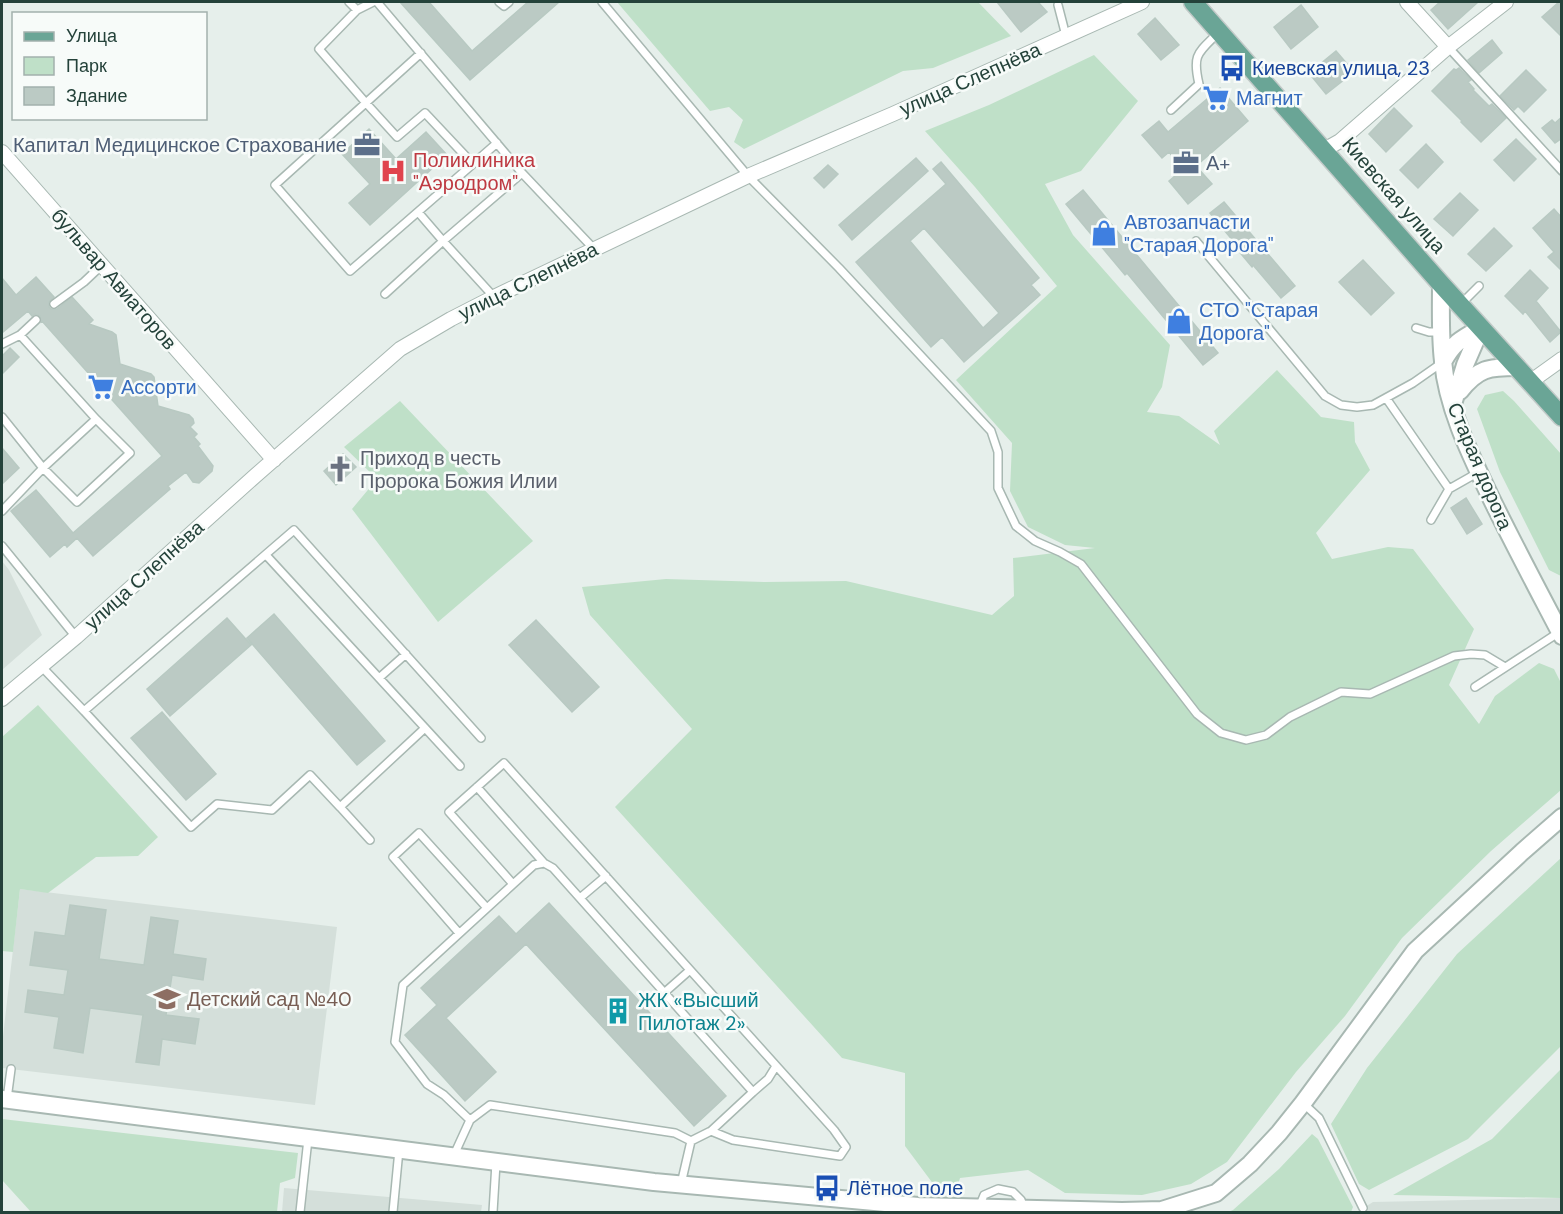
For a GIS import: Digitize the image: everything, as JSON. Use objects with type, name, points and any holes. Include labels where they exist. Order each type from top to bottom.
[{"type":"main road","name":"Киевская улица","points":[[1193,2],[1441,284],[1562,417]]},
{"type":"street","name":"улица Слепнёва","points":[[2,699],[76,637],[400,349],[494,297],[748,176],[893,114],[1138,2]]},
{"type":"street","points":[[1407,2],[1448,47]]},
{"type":"street","points":[[1324,150],[1340,141],[1448,47],[1506,2]]},
{"type":"street","name":"бульвар Авиаторов","points":[[2,152],[274,460]]},
{"type":"street","name":"Старая дорога","points":[[1441,284],[1443,362],[1458,424],[1479,472],[1561,634]]},
{"type":"street","points":[[1443,362],[1452,346],[1481,328]]},
{"type":"street","points":[[1452,405],[1465,365],[1481,328]]},
{"type":"street","points":[[1530,382],[1562,359]]},
{"type":"street","points":[[1452,405],[1470,378],[1485,369],[1517,367]]},
{"type":"street","points":[[4,1099],[681,1185],[916,1209],[1024,1208],[1162,1211],[1216,1193],[1250,1164],[1303,1103],[1415,951],[1562,817]]},
{"type":"lane","points":[[350,2],[357,10]]},
{"type":"lane","points":[[473,164],[424,113],[397,136],[319,49],[357,10],[375,2],[522,172],[594,249]]},
{"type":"lane","points":[[499,2],[504,6],[509,2]]},
{"type":"lane","points":[[602,2],[748,176],[839,268],[991,431],[998,452],[998,488],[1016,526],[1035,541],[1081,564],[1197,714],[1221,733],[1246,740],[1266,735],[1290,717],[1341,693],[1370,694],[1454,656],[1485,655],[1505,667]]},
{"type":"lane","points":[[1059,3],[1066,36]]},
{"type":"lane","points":[[1171,110],[1199,84],[1195,66],[1199,52],[1219,32]]},
{"type":"lane","points":[[1448,47],[1562,171]]},
{"type":"lane","points":[[421,53],[275,185],[350,271],[497,143]]},
{"type":"lane","points":[[385,294],[522,172]]},
{"type":"lane","points":[[417,212],[494,297]]},
{"type":"lane","points":[[1196,241],[1325,396],[1341,405],[1358,407],[1372,405],[1413,383],[1443,362]]},
{"type":"lane","points":[[54,304],[102,266]]},
{"type":"lane","points":[[1460,305],[1479,286]]},
{"type":"lane","points":[[2,344],[20,335],[36,320]]},
{"type":"lane","points":[[1416,328],[1429,332],[1442,332]]},
{"type":"lane","points":[[2,417],[43,468],[77,502],[130,453],[20,335]]},
{"type":"lane","points":[[1386,398],[1449,489]]},
{"type":"lane","points":[[2,511],[43,468],[96,419]]},
{"type":"lane","points":[[1431,520],[1449,489],[1479,472]]},
{"type":"lane","points":[[84,711],[294,530],[481,738]]},
{"type":"lane","points":[[2,546],[76,637]]},
{"type":"lane","points":[[266,555],[460,766]]},
{"type":"lane","points":[[1475,687],[1561,634]]},
{"type":"lane","points":[[379,678],[406,654]]},
{"type":"lane","points":[[41,666],[191,827],[217,804],[272,810],[310,775],[370,840]]},
{"type":"lane","points":[[340,807],[425,728]]},
{"type":"lane","points":[[513,884],[449,812],[504,763],[846,1147],[840,1156],[733,1140],[711,1131]]},
{"type":"lane","points":[[477,787],[544,863],[554,868],[753,1092]]},
{"type":"lane","points":[[459,933],[393,857],[419,833],[487,908]]},
{"type":"lane","points":[[470,1120],[444,1095],[427,1084],[394,1042],[403,985],[534,865],[544,863]]},
{"type":"lane","points":[[580,898],[606,876]]},
{"type":"lane","points":[[664,993],[690,970]]},
{"type":"lane","points":[[691,1141],[711,1131],[768,1079],[776,1066]]},
{"type":"lane","points":[[4,1099],[11,1069]]},
{"type":"lane","points":[[1303,1103],[1319,1118],[1363,1208]]},
{"type":"lane","points":[[453,1157],[470,1120],[490,1105],[675,1133],[691,1141]]},
{"type":"lane","points":[[300,1212],[308,1139]]},
{"type":"lane","points":[[681,1185],[691,1141]]},
{"type":"lane","points":[[393,1212],[399,1150]]},
{"type":"lane","points":[[493,1212],[496,1162]]},
{"type":"shaded area","points":[[2,561],[9,570],[42,635],[2,670]]},
{"type":"shaded area","name":"Детский сад №40","points":[[20,889],[337,927],[315,1105],[2,1068],[2,1045]]},
{"type":"shaded area","points":[[284,1188],[482,1205],[481,1212],[282,1212]]},
{"type":"shaded area","points":[[1561,1198],[1561,1212],[1357,1212],[1373,1202]]},
{"type":"green space","points":[[617,2],[978,2],[1011,36],[933,68],[903,71],[744,149],[734,142],[743,120],[729,107],[710,111]]},
{"type":"green space","points":[[1094,55],[1138,101],[1081,171],[1045,184],[1073,235],[1170,345],[1162,387],[1147,412],[1179,416],[1220,445],[1214,431],[1277,370],[1321,417],[1354,422],[1355,442],[1370,470],[1316,533],[1332,559],[1388,547],[1413,549],[1474,629],[1449,685],[1479,724],[1495,696],[1539,663],[1554,669],[1561,683],[1561,790],[1491,851],[1402,938],[1345,1016],[1296,1072],[1227,1162],[1191,1184],[1142,1195],[1065,1193],[1028,1170],[960,1178],[956,1191],[937,1189],[905,1146],[905,1073],[842,1058],[615,807],[692,729],[590,615],[582,587],[666,579],[765,582],[846,581],[992,615],[1014,596],[1013,558],[1095,548],[1065,545],[1028,527],[1010,491],[1012,443],[956,380],[1057,286],[925,131],[989,105]]},
{"type":"green space","points":[[1503,391],[1561,454],[1561,576],[1549,570],[1500,472],[1477,409],[1485,395]]},
{"type":"green space","points":[[400,401],[533,541],[438,622],[352,509],[377,479],[344,447]]},
{"type":"green space","points":[[38,705],[158,837],[138,856],[96,857],[48,893],[20,889],[13,952],[2,951],[2,737]]},
{"type":"green space","points":[[1561,858],[1561,1046],[1468,1139],[1369,1190],[1359,1184],[1331,1124],[1367,1068],[1457,954]]},
{"type":"green space","points":[[1561,1069],[1561,1198],[1393,1195],[1492,1139]]},
{"type":"green space","points":[[2,1119],[298,1153],[295,1178],[280,1183],[277,1212],[31,1212],[2,1180]]},
{"type":"green space","points":[[1312,1134],[1318,1139],[1353,1207],[1351,1212],[1228,1212],[1279,1169]]},
{"type":"building","points":[[400,2],[429,2],[472,51],[528,2],[559,2],[470,80]]},
{"type":"building","points":[[997,2],[1038,2],[1047,12],[1021,32]]},
{"type":"building","points":[[1440,2],[1478,2],[1448,29],[1431,10]]},
{"type":"building","points":[[1562,2],[1562,37],[1542,17]]},
{"type":"building","points":[[1301,5],[1318,27],[1291,49],[1274,27]]},
{"type":"building","points":[[1155,18],[1179,45],[1161,60],[1138,34]]},
{"type":"building","points":[[1492,40],[1502,53],[1479,73],[1468,60]]},
{"type":"building","points":[[1336,51],[1354,72],[1326,94],[1309,73]]},
{"type":"building","points":[[1459,68],[1471,80],[1468,82],[1473,90],[1489,106],[1492,104],[1506,118],[1481,142],[1432,91],[1454,69]]},
{"type":"building","points":[[1526,70],[1546,90],[1524,112],[1518,106],[1514,110],[1500,96]]},
{"type":"building","points":[[1220,88],[1248,121],[1196,166],[1212,184],[1188,204],[1169,181],[1183,169],[1169,152],[1162,158],[1142,135],[1159,121],[1168,132]]},
{"type":"building","points":[[1394,108],[1412,126],[1386,152],[1369,134]]},
{"type":"building","points":[[1562,117],[1562,138],[1555,143],[1542,128],[1552,120],[1555,123]]},
{"type":"building","name":"Поликлиника \"Аэродром\"","points":[[369,129],[396,159],[426,132],[447,155],[370,225],[349,203],[370,184],[342,154]]},
{"type":"building","points":[[1516,139],[1536,159],[1514,181],[1494,160]]},
{"type":"building","points":[[1426,144],[1443,162],[1418,188],[1400,170]]},
{"type":"building","points":[[916,158],[928,171],[852,240],[839,225]]},
{"type":"building","points":[[941,162],[1039,278],[1031,285],[1040,295],[964,362],[942,337],[931,347],[856,262],[946,184],[933,169]],"holes":[[[924,228],[999,313],[983,328],[910,241]]]},
{"type":"building","points":[[828,165],[838,174],[824,188],[814,178]]},
{"type":"building","points":[[1083,190],[1218,353],[1203,365],[1066,204]]},
{"type":"building","points":[[1460,193],[1478,210],[1453,236],[1434,219]]},
{"type":"building","points":[[1224,202],[1295,286],[1281,298],[1253,265],[1252,267],[1210,213]]},
{"type":"building","points":[[1554,209],[1562,218],[1562,271],[1548,257],[1554,252],[1533,228]]},
{"type":"building","points":[[1494,228],[1512,246],[1486,271],[1468,254]]},
{"type":"building","points":[[1363,260],[1394,293],[1371,315],[1339,282]]},
{"type":"building","points":[[1530,270],[1548,288],[1536,301],[1561,332],[1550,342],[1525,311],[1523,314],[1505,296]]},
{"type":"building","points":[[36,277],[54,297],[49,302],[51,309],[57,309],[72,297],[93,320],[89,324],[116,335],[120,364],[154,377],[158,406],[189,415],[193,419],[194,423],[190,427],[197,434],[194,437],[213,466],[212,471],[199,483],[193,482],[186,472],[168,486],[170,489],[93,556],[77,538],[67,547],[65,544],[50,557],[11,511],[36,490],[73,533],[162,456],[41,322],[40,316],[35,314],[32,316],[28,311],[2,333],[2,278],[16,295]]},
{"type":"building","points":[[10,348],[19,357],[2,374],[2,356]]},
{"type":"building","points":[[2,448],[19,468],[2,484]]},
{"type":"building","name":"Приход в честь Пророка Божия Илии","points":[[343,454],[356,467],[336,485],[324,471]]},
{"type":"building","points":[[1466,498],[1482,524],[1467,534],[1451,508]]},
{"type":"building","points":[[274,614],[385,741],[357,765],[247,638]]},
{"type":"building","points":[[227,618],[251,645],[170,716],[147,689]]},
{"type":"building","points":[[536,620],[599,687],[572,712],[509,645]]},
{"type":"building","points":[[162,712],[216,774],[186,800],[131,738]]},
{"type":"building","name":"ЖК «Высший Пилотаж 2»","points":[[549,903],[726,1096],[694,1126],[526,944],[446,1018],[496,1072],[465,1101],[405,1035],[437,1005],[421,988],[499,916],[516,934]]},
{"type":"building","points":[[70,905],[106,910],[99,959],[144,965],[151,917],[178,921],[173,954],[206,959],[203,980],[172,975],[166,1015],[199,1019],[195,1044],[162,1039],[159,1065],[136,1062],[143,1015],[90,1008],[83,1053],[54,1048],[59,1017],[25,1012],[28,990],[64,995],[68,970],[30,965],[35,932],[65,936]]},
{"type":"place","name":"Киевская улица, 23","points":[[1232,68]]},
{"type":"place","name":"Магнит","points":[[1216,98]]},
{"type":"place","name":"Капитал Медицинское Страхование","points":[[367,145]]},
{"type":"place","name":"А+","points":[[1186,163]]},
{"type":"place","name":"Поликлиника \"Аэродром\"","points":[[393,171]]},
{"type":"place","name":"Автозапчасти \"Старая Дорога\"","points":[[1104,233]]},
{"type":"place","name":"СТО \"Старая Дорога\"","points":[[1179,321]]},
{"type":"place","name":"Ассорти","points":[[101,387]]},
{"type":"place","name":"Приход в честь Пророка Божия Илии","points":[[340,469]]},
{"type":"place","name":"Детский сад №40","points":[[167,999]]},
{"type":"place","name":"ЖК «Высший Пилотаж 2»","points":[[618,1011]]},
{"type":"place","name":"Лётное поле","points":[[827,1188]]}]
